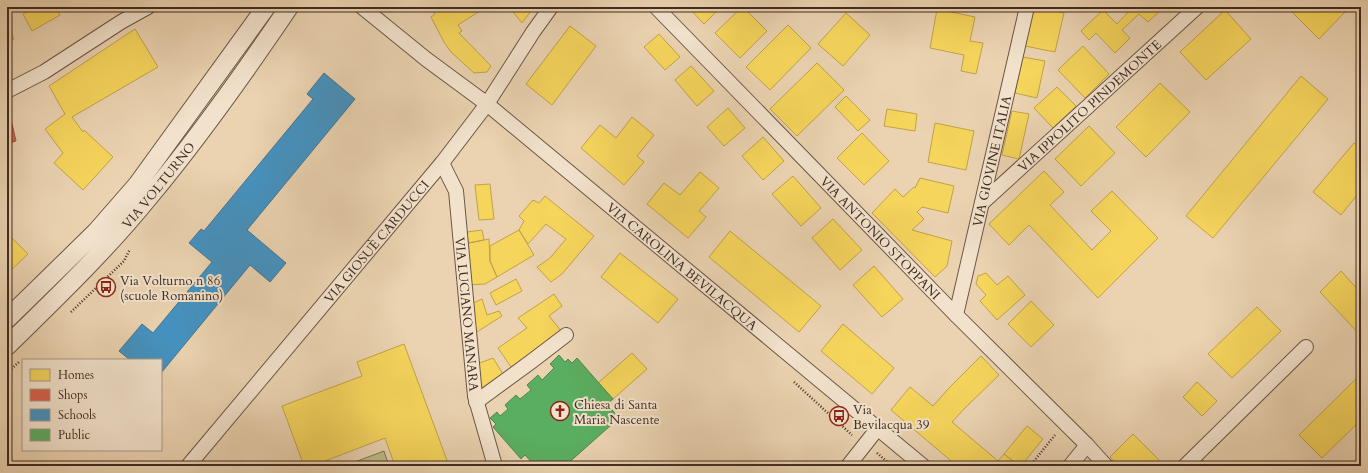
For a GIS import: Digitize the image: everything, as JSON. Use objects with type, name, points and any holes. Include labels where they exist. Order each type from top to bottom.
[{"type":"street","points":[[7,91],[44,72],[121,22],[148,7]]},
{"type":"street","name":"VIA VOLTURNO","points":[[7,346],[67,287],[149,198],[237,83],[289,7]]},
{"type":"street","name":"VIA CAROLINA BEVILACQUA","points":[[362,7],[426,59],[487,104],[923,466]]},
{"type":"street","name":"VIA GIOSUÈ CARDUCCI","points":[[188,466],[442,163],[487,104],[533,32],[551,7]]},
{"type":"street","name":"VIA ANTONIO STOPPANI","points":[[656,7],[956,315],[1087,445],[1106,466]]},
{"type":"street","name":"VIA GIOVINE ITALIA","points":[[956,315],[1027,7]]},
{"type":"street","name":"VIA IPPOLITO PINDEMONTE","points":[[982,203],[1197,7]]},
{"type":"street","name":"VIA VOLTURNO","points":[[7,319],[96,232],[137,185],[263,9]]},
{"type":"street","name":"VIA LUCIANO MANARA","points":[[442,163],[456,191],[476,402],[495,466]]},
{"type":"street","points":[[476,402],[566,334]]},
{"type":"street","points":[[1185,466],[1306,347]]},
{"type":"street","points":[[848,466],[878,428]]},
{"type":"street","points":[[1070,466],[1087,445]]},
{"type":"path","points":[[1030,466],[1064,423]]},
{"type":"shaded area","points":[[384,451],[389,466],[344,466]]},
{"type":"building: Homes","points":[[35,7],[55,7],[60,15],[32,31],[23,14]]},
{"type":"building: Homes","points":[[431,7],[486,7],[458,25],[462,31],[459,33],[491,66],[487,72],[474,73],[451,52],[431,17],[435,14]]},
{"type":"building: Homes","points":[[509,7],[534,7],[522,23]]},
{"type":"building: Homes","points":[[688,7],[721,7],[704,24]]},
{"type":"building: Homes","points":[[742,7],[767,31],[740,58],[715,33]]},
{"type":"building: Homes","points":[[1033,7],[1064,13],[1055,52],[1025,46]]},
{"type":"building: Homes","points":[[1133,7],[1158,7],[1161,10],[1148,22],[1139,14],[1122,30],[1130,38],[1115,53],[1096,33],[1089,40],[1081,31],[1103,10],[1117,24]]},
{"type":"building: Homes","points":[[1287,7],[1344,7],[1347,10],[1319,39]]},
{"type":"building: Homes","points":[[937,9],[975,17],[970,41],[983,43],[976,74],[961,71],[964,55],[930,48]]},
{"type":"building: Homes","points":[[1225,10],[1251,39],[1206,80],[1180,52]]},
{"type":"building: Homes","points":[[846,13],[870,35],[843,66],[818,44]]},
{"type":"building: Homes","points":[[7,21],[14,39],[7,42]]},
{"type":"building: Homes","points":[[788,25],[811,48],[770,90],[746,67]]},
{"type":"building: Homes","points":[[570,26],[596,46],[552,105],[526,84]]},
{"type":"building: Homes","points":[[135,29],[158,67],[72,117],[83,132],[84,130],[113,157],[83,190],[54,163],[63,153],[45,129],[65,114],[49,86]]},
{"type":"building: Homes","points":[[659,34],[680,57],[665,70],[644,47]]},
{"type":"building: Homes","points":[[1083,46],[1109,74],[1085,98],[1058,70]]},
{"type":"building: Homes","points":[[1023,57],[1045,61],[1037,98],[1015,93]]},
{"type":"building: Homes","points":[[817,63],[844,90],[797,136],[770,109]]},
{"type":"building: Homes","points":[[691,66],[714,91],[697,106],[675,80]]},
{"type":"building: Homes","points":[[1301,76],[1328,99],[1213,238],[1186,216]]},
{"type":"building: Homes","points":[[1160,83],[1190,112],[1146,157],[1116,127]]},
{"type":"building: Homes","points":[[1057,87],[1076,106],[1053,128],[1034,108]]},
{"type":"building: Homes","points":[[846,96],[870,120],[858,131],[835,107]]},
{"type":"building: Homes","points":[[728,108],[745,128],[724,146],[707,127]]},
{"type":"building: Homes","points":[[887,109],[917,114],[915,131],[884,126]]},
{"type":"building: Homes","points":[[1012,111],[1029,114],[1019,159],[1002,155]]},
{"type":"building: Homes","points":[[632,117],[654,135],[637,156],[644,162],[624,185],[581,148],[600,125],[616,138]]},
{"type":"building: Homes","points":[[935,123],[974,131],[966,170],[928,162]]},
{"type":"building: Homes","points":[[1089,126],[1115,153],[1081,186],[1055,159]]},
{"type":"building: Homes","points":[[862,133],[889,161],[864,185],[837,158]]},
{"type":"building: Homes","points":[[763,137],[784,161],[763,180],[742,156]]},
{"type":"building: Homes","points":[[1354,143],[1361,148],[1361,190],[1341,215],[1313,192]]},
{"type":"building: Homes","points":[[1044,171],[1064,192],[1050,205],[1092,250],[1111,231],[1091,211],[1112,191],[1158,238],[1098,298],[1029,225],[1009,245],[989,224]]},
{"type":"building: Homes","points":[[700,172],[719,188],[699,211],[706,217],[688,238],[647,204],[664,183],[680,195]]},
{"type":"building: Homes","points":[[793,176],[821,208],[801,226],[772,194]]},
{"type":"building: Homes","points":[[920,178],[954,186],[948,213],[922,207],[917,212],[924,219],[912,230],[952,241],[947,266],[935,277],[872,213],[895,189],[903,197],[914,187],[915,188]]},
{"type":"building: Homes","points":[[490,184],[494,219],[479,220],[475,185]]},
{"type":"building: Homes","points":[[545,196],[594,236],[562,274],[551,282],[537,267],[550,258],[566,239],[546,224],[528,244],[519,230],[524,221],[519,216],[533,200],[539,203]]},
{"type":"building: Homes","points":[[833,219],[862,250],[840,270],[812,238]]},
{"type":"building: Homes","points":[[482,230],[484,240],[468,243],[467,232]]},
{"type":"building: Homes","points":[[519,230],[534,255],[497,277],[490,261],[490,246]]},
{"type":"building: Homes","points":[[730,231],[821,306],[799,332],[709,257]]},
{"type":"building: Homes","points":[[7,233],[28,254],[7,274]]},
{"type":"building: Homes","points":[[489,239],[490,261],[497,277],[485,284],[468,285],[464,244]]},
{"type":"building: Homes","points":[[620,253],[678,299],[658,323],[601,277]]},
{"type":"building: Homes","points":[[874,266],[903,299],[882,317],[853,285]]},
{"type":"building: Homes","points":[[1341,271],[1361,293],[1361,336],[1320,292]]},
{"type":"building: Homes","points":[[986,273],[997,285],[1008,276],[1025,295],[997,320],[980,301],[986,295],[976,284],[978,276]]},
{"type":"building: Homes","points":[[516,279],[522,291],[496,305],[490,293]]},
{"type":"building: Homes","points":[[554,294],[562,306],[549,316],[562,332],[511,367],[498,348],[527,328],[518,318]]},
{"type":"building: Homes","points":[[482,299],[487,315],[499,311],[502,316],[472,335],[469,305]]},
{"type":"building: Homes","points":[[1031,301],[1054,325],[1031,347],[1008,324]]},
{"type":"building: Homes","points":[[1257,307],[1281,331],[1232,378],[1208,354]]},
{"type":"building: Homes","points":[[843,324],[894,368],[872,394],[821,351]]},
{"type":"building: Homes","points":[[404,344],[448,463],[441,466],[395,466],[385,438],[312,466],[304,466],[282,406],[362,376],[357,362]]},
{"type":"building: Homes","points":[[632,353],[647,369],[613,399],[598,383]]},
{"type":"building: Homes","points":[[981,356],[999,375],[952,422],[998,461],[1004,454],[1019,466],[957,466],[891,410],[910,387],[933,406]]},
{"type":"building: Homes","points":[[493,358],[503,374],[480,389],[477,364]]},
{"type":"building: Homes","points":[[1361,374],[1361,420],[1322,458],[1299,435]]},
{"type":"building: Homes","points":[[1197,382],[1217,401],[1202,416],[1183,397]]},
{"type":"building: Homes","points":[[1027,426],[1043,439],[1021,466],[1019,466],[1004,454]]},
{"type":"building: Homes","points":[[1133,434],[1162,463],[1159,466],[1119,466],[1110,457]]},
{"type":"building: Homes","points":[[1203,460],[1209,466],[1196,466]]},
{"type":"building: Shops","points":[[7,102],[16,141],[7,144]]},
{"type":"building: Schools","points":[[324,73],[355,99],[247,230],[286,263],[270,282],[250,265],[162,372],[162,359],[129,359],[119,351],[142,324],[153,333],[212,262],[189,243],[201,229],[204,231],[313,99],[307,94]]},
{"type":"building: Public","name":"Chiesa di Santa Maria Nascente","points":[[559,355],[565,362],[568,359],[572,363],[577,358],[613,399],[607,404],[619,418],[565,466],[535,466],[525,455],[521,459],[493,427],[496,424],[490,418],[497,412],[500,416],[508,409],[505,405],[516,395],[520,399],[531,390],[527,385],[538,375],[542,380],[554,368],[550,364]]},
{"type":"place","name":"Via Volturno n 86 (scuole Romanino)","points":[[106,287]]},
{"type":"place","name":"Chiesa di Santa Maria Nascente","points":[[560,411]]},
{"type":"place","name":"Via Bevilacqua 39","points":[[839,416]]}]
